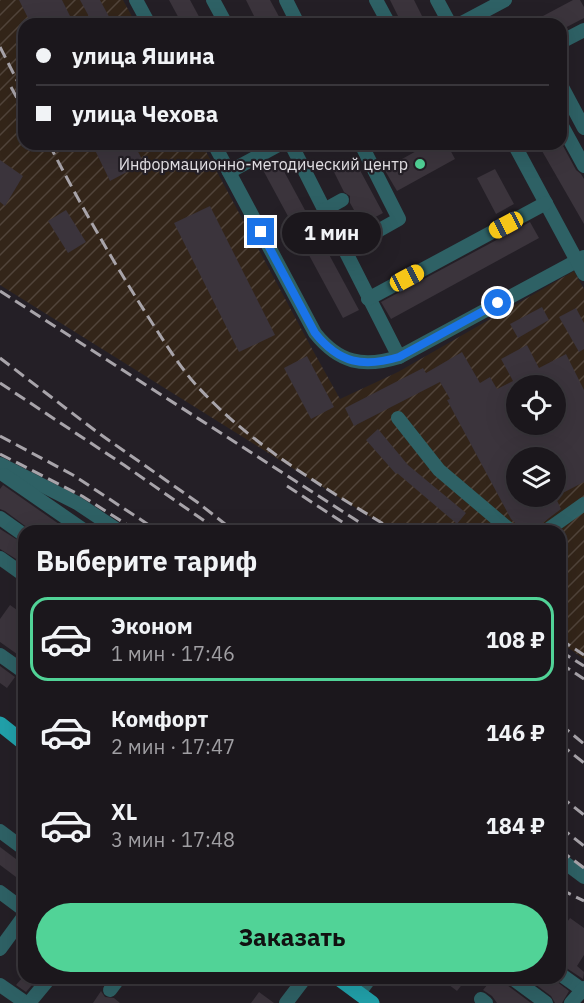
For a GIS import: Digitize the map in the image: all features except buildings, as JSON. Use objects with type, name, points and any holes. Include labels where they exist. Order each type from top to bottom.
[{"type":"main road","points":[[0,724],[18,738]]},
{"type":"main road","points":[[346,984],[372,1003]]},
{"type":"street","points":[[136,0],[146,18]]},
{"type":"street","points":[[213,0],[223,18]]},
{"type":"street","points":[[286,0],[295,18]]},
{"type":"street","points":[[376,0],[386,18]]},
{"type":"street","points":[[437,0],[447,18]]},
{"type":"street","points":[[471,18],[505,0]]},
{"type":"street","points":[[567,39],[584,30]]},
{"type":"street","points":[[567,97],[584,127],[567,130]]},
{"type":"street","points":[[567,135],[584,166]]},
{"type":"street","points":[[217,150],[315,333],[325,345],[351,361],[381,363],[399,357],[580,259]]},
{"type":"street","points":[[229,172],[269,150]]},
{"type":"street","points":[[294,150],[399,357]]},
{"type":"street","points":[[344,250],[399,219],[364,150]]},
{"type":"street","points":[[517,150],[580,259],[584,274]]},
{"type":"street","points":[[324,210],[342,200]]},
{"type":"street","points":[[368,299],[546,203]]},
{"type":"street","points":[[398,418],[439,470],[503,525]]},
{"type":"street","points":[[3,472],[77,525]]},
{"type":"street","points":[[3,472],[77,503],[110,525]]},
{"type":"street","points":[[554,525],[584,504]]},
{"type":"street","points":[[0,518],[18,532]]},
{"type":"street","points":[[0,558],[18,572]]},
{"type":"street","points":[[0,655],[18,668]]},
{"type":"street","points":[[0,831],[18,844]]},
{"type":"street","points":[[566,864],[584,877]]},
{"type":"street","points":[[0,892],[18,906]]},
{"type":"street","points":[[0,949],[18,924]]},
{"type":"street","points":[[566,978],[583,990],[571,1003]]},
{"type":"street","points":[[0,984],[28,1003],[45,984]]},
{"type":"street","points":[[110,990],[114,984]]},
{"type":"street","points":[[286,1003],[300,984]]},
{"type":"street","points":[[359,993],[366,984]]},
{"type":"street","points":[[520,984],[546,1003]]},
{"type":"shaded area","points":[[0,0],[123,0],[133,18],[18,18],[18,150],[205,150],[340,399],[398,372],[574,271],[584,289],[584,659],[566,646],[566,525],[383,525],[0,285]]},
{"type":"railway","points":[[0,47],[18,82]]},
{"type":"railway","points":[[11,87],[18,100]]},
{"type":"railway","points":[[52,150],[96,231],[134,294],[170,351],[197,386],[219,408],[266,447],[316,482],[385,525]]},
{"type":"railway","points":[[0,291],[364,525]]},
{"type":"railway","points":[[0,358],[97,432],[226,525]]},
{"type":"railway","points":[[0,383],[210,525]]},
{"type":"railway","points":[[0,436],[73,475],[149,525]]},
{"type":"railway","points":[[0,454],[82,496],[128,525]]},
{"type":"railway","points":[[287,486],[347,525]]},
{"type":"railway","points":[[566,643],[584,655]]},
{"type":"railway","points":[[566,655],[584,666]]},
{"type":"railway","points":[[566,667],[584,679]]},
{"type":"railway","points":[[566,729],[584,744]]},
{"type":"railway","points":[[566,749],[584,763]]},
{"type":"railway","points":[[566,801],[584,815]]},
{"type":"railway","points":[[566,832],[584,846]]},
{"type":"railway","points":[[566,854],[584,868]]},
{"type":"railway","points":[[566,892],[584,901]]},
{"type":"place","name":"Информационно-методический центр","points":[[420,164]]},
{"type":"route","points":[[261,232],[315,333],[325,345],[351,361],[381,363],[399,357],[498,303]]}]
